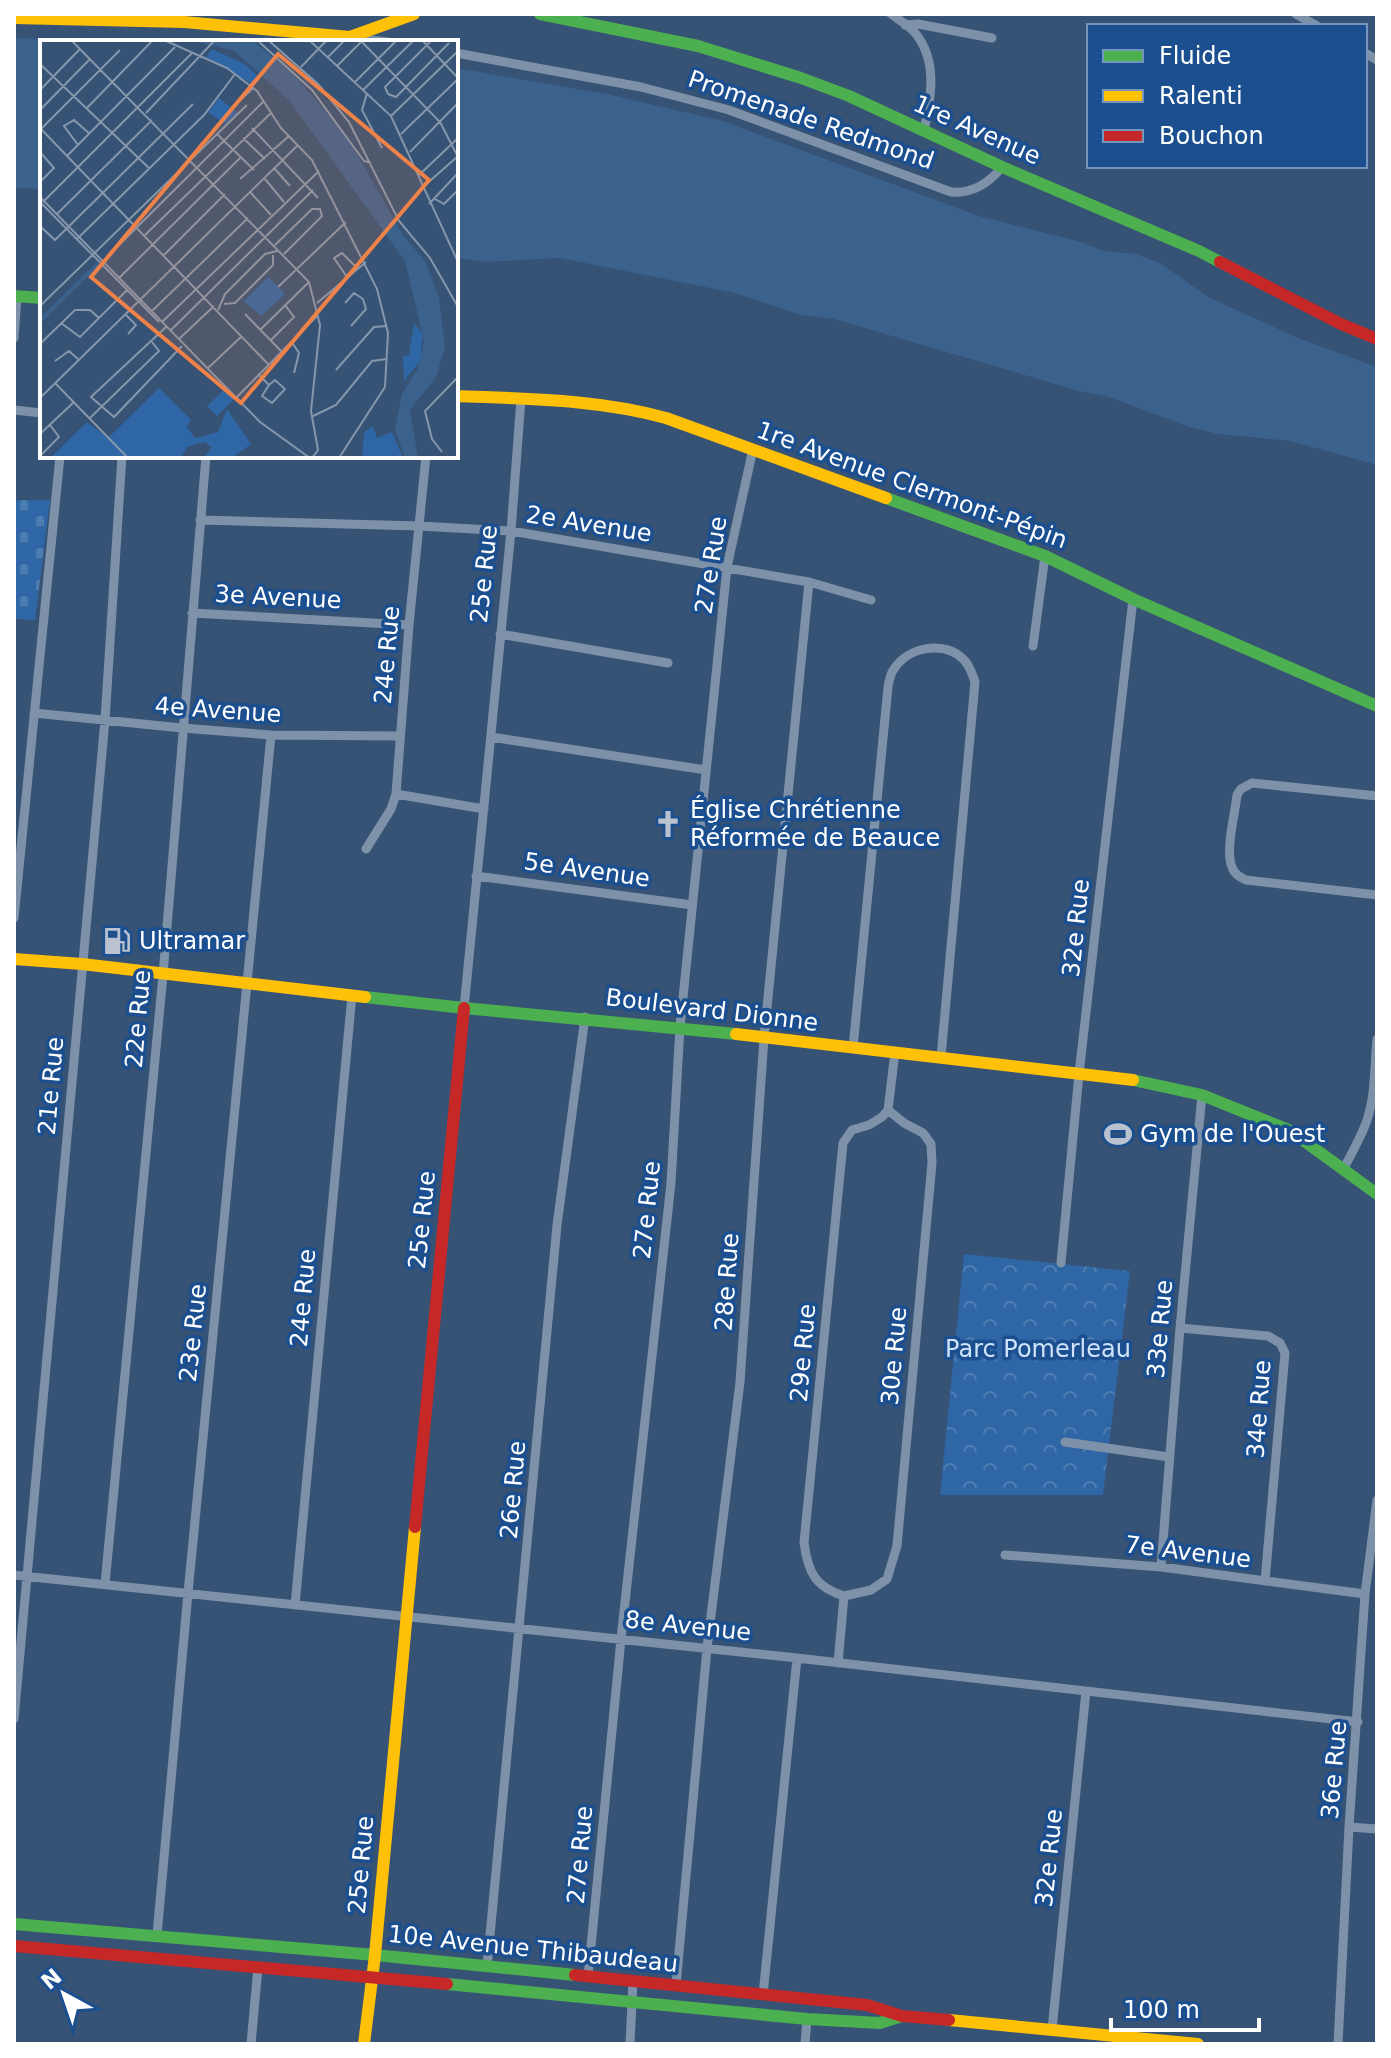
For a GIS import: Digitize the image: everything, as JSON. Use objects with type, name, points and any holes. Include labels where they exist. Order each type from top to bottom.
[{"type":"street","points":[[350,37],[414,14]]},
{"type":"street","name":"1re Avenue","points":[[540,14],[641,33],[713,51],[849,96],[1002,167],[1199,251],[1341,324],[1377,339]]},
{"type":"street","points":[[891,14],[916,34],[931,72],[932,91],[924,130]]},
{"type":"street","points":[[1296,14],[1315,21]]},
{"type":"street","points":[[14,18],[184,18],[373,40]]},
{"type":"street","points":[[905,25],[918,24],[992,38]]},
{"type":"street","name":"Promenade Redmond","points":[[458,53],[641,87],[729,110],[951,192],[976,189],[991,180],[1002,167]]},
{"type":"street","points":[[14,338],[16,296],[40,298]]},
{"type":"street","name":"1re Avenue Clermont-Pépin","points":[[458,396],[574,401],[632,409],[666,418],[1045,556],[1133,599],[1377,706]]},
{"type":"street","name":"25e Rue","points":[[364,2044],[511,531],[521,399]]},
{"type":"street","points":[[14,410],[40,413]]},
{"type":"street","name":"27e Rue","points":[[588,1977],[671,1183],[680,1027],[727,567],[753,449]]},
{"type":"street","points":[[14,918],[60,458]]},
{"type":"street","name":"21e Rue","points":[[14,1719],[105,720],[122,458]]},
{"type":"street","name":"22e Rue","points":[[105,1584],[163,975],[206,458]]},
{"type":"street","name":"24e Rue","points":[[366,849],[391,809],[396,794],[426,458]]},
{"type":"street","name":"2e Avenue","points":[[200,520],[511,531],[809,582],[871,600]]},
{"type":"street","points":[[1033,646],[1045,556]]},
{"type":"street","name":"28e Rue","points":[[676,1985],[707,1648],[740,1382],[764,1038],[809,582]]},
{"type":"street","name":"32e Rue","points":[[1061,1263],[1079,1074],[1133,599]]},
{"type":"street","name":"3e Avenue","points":[[192,613],[409,625]]},
{"type":"street","points":[[500,634],[668,663]]},
{"type":"street","points":[[853,1048],[888,687],[895,667],[914,652],[933,647],[956,653],[964,659],[975,682],[941,1057]]},
{"type":"street","name":"4e Avenue","points":[[34,713],[271,735],[399,736]]},
{"type":"street","name":"23e Rue","points":[[157,1935],[271,735]]},
{"type":"street","points":[[491,737],[706,770]]},
{"type":"street","points":[[1377,796],[1259,783],[1246,785],[1237,795],[1230,849],[1231,865],[1239,876],[1256,882],[1377,895]]},
{"type":"street","points":[[396,794],[484,809]]},
{"type":"street","name":"5e Avenue","points":[[476,876],[692,905]]},
{"type":"street","name":"Boulevard Dionne","points":[[14,959],[464,1008],[680,1027],[1142,1081],[1202,1095],[1289,1130],[1377,1194]]},
{"type":"street","name":"24e Rue","points":[[295,1605],[352,995]]},
{"type":"street","name":"26e Rue","points":[[487,1967],[557,1225],[585,1017]]},
{"type":"street","points":[[1344,1168],[1368,1117],[1374,1092],[1377,1039]]},
{"type":"street","points":[[888,1110],[895,1052]]},
{"type":"street","name":"33e Rue","points":[[1161,1567],[1202,1095]]},
{"type":"street","name":"29e Rue","points":[[844,1596],[831,1592],[816,1581],[807,1563],[804,1543],[843,1143],[852,1130],[869,1125],[888,1110]]},
{"type":"street","name":"30e Rue","points":[[844,1596],[871,1590],[887,1579],[897,1546],[903,1485],[932,1163],[931,1144],[923,1133],[888,1110]]},
{"type":"street","name":"34e Rue","points":[[1180,1328],[1268,1336],[1280,1343],[1285,1353],[1265,1581]]},
{"type":"street","points":[[1065,1442],[1169,1457]]},
{"type":"street","name":"36e Rue","points":[[1338,2044],[1365,1594],[1377,1500]]},
{"type":"street","name":"7e Avenue","points":[[1005,1555],[1161,1567],[1365,1594]]},
{"type":"street","name":"8e Avenue","points":[[14,1575],[707,1648],[1358,1722]]},
{"type":"street","points":[[838,1663],[844,1596]]},
{"type":"street","points":[[763,1995],[797,1658]]},
{"type":"street","name":"32e Rue","points":[[1052,2030],[1086,1691]]},
{"type":"street","points":[[1349,1827],[1377,1829]]},
{"type":"street","name":"10e Avenue Thibaudeau","points":[[14,1924],[676,1985],[867,2005],[902,2016],[1198,2044]]},
{"type":"street","name":"10e Avenue Thibaudeau","points":[[14,1946],[807,2019],[880,2023],[902,2016]]},
{"type":"street","points":[[251,2044],[258,1967]]},
{"type":"street","points":[[630,2044],[633,1981]]},
{"type":"street","points":[[805,2044],[807,2019]]},
{"type":"green space","points":[[14,500],[50,500],[35,620],[14,619]]},
{"type":"green space","name":"Parc Pomerleau","points":[[964,1254],[1130,1271],[1103,1495],[940,1495]]},
{"type":"shaded area","points":[[14,38],[90,40],[40,40],[40,189],[14,188]]},
{"type":"shaded area","points":[[458,68],[607,94],[723,121],[979,216],[1081,242],[1104,251],[1136,254],[1162,264],[1208,297],[1298,338],[1377,367],[1377,465],[1290,441],[1218,434],[1189,427],[1109,397],[1079,391],[834,319],[801,315],[735,293],[560,258],[486,262],[458,258]]},
{"type":"traffic: fast","points":[[540,14],[698,46],[801,78],[849,96],[1220,262]]},
{"type":"traffic: fast","points":[[14,296],[40,298]]},
{"type":"traffic: fast","points":[[886,498],[1045,556],[1133,599],[1377,706]]},
{"type":"traffic: fast","points":[[365,997],[736,1034]]},
{"type":"traffic: fast","points":[[1133,1080],[1202,1095],[1289,1130],[1377,1194]]},
{"type":"traffic: fast","points":[[14,1924],[575,1975]]},
{"type":"traffic: fast","points":[[447,1984],[807,2019],[880,2023],[902,2016]]},
{"type":"traffic: slow","points":[[14,18],[184,22],[350,37],[414,14]]},
{"type":"traffic: slow","points":[[458,396],[562,401],[614,407],[666,418],[886,498]]},
{"type":"traffic: slow","points":[[14,959],[365,997]]},
{"type":"traffic: slow","points":[[736,1034],[1133,1080]]},
{"type":"traffic: slow","points":[[364,2044],[415,1527]]},
{"type":"traffic: slow","points":[[949,2020],[1198,2044]]},
{"type":"traffic: jam","points":[[1220,262],[1377,339]]},
{"type":"traffic: jam","points":[[415,1527],[464,1008]]},
{"type":"traffic: jam","points":[[14,1946],[447,1984]]},
{"type":"traffic: jam","points":[[575,1975],[867,2005],[902,2016],[949,2020]]},
{"type":"place","name":"Église Chrétienne Réformée de Beauce","points":[[668,824]]},
{"type":"place","name":"Ultramar","points":[[117,941]]},
{"type":"place","name":"Gym de l'Ouest","points":[[1118,1134]]}]
